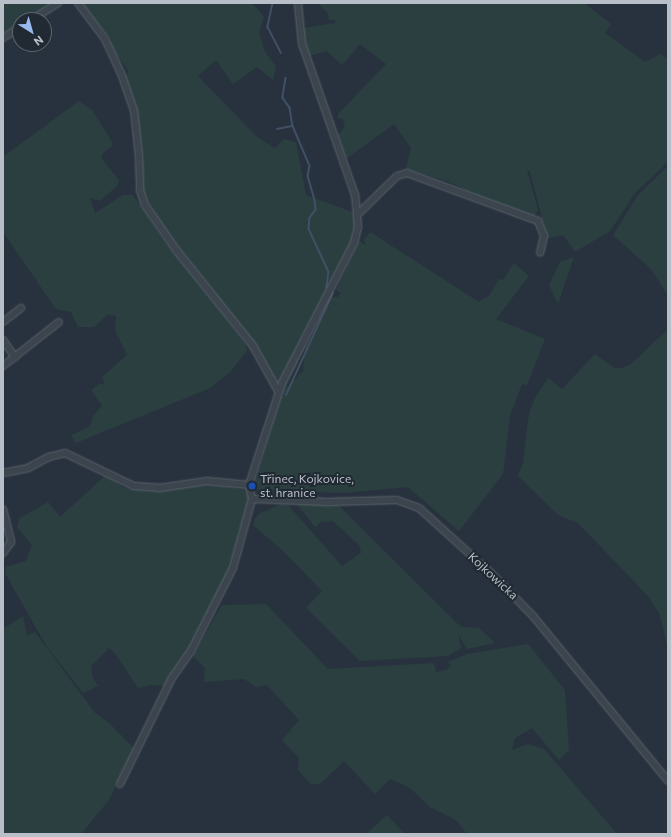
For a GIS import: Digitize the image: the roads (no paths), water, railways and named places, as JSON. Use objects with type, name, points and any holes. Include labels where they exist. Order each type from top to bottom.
[{"type":"street","points":[[44,12],[58,3]]},
{"type":"street","points":[[78,3],[104,39],[121,73],[134,110],[139,156],[140,190],[145,205],[177,250],[252,346],[278,392]]},
{"type":"street","points":[[120,784],[172,678],[192,649],[234,568],[252,499],[249,485],[278,392],[354,243],[358,214],[355,195],[302,44],[298,3]]},
{"type":"street","points":[[3,38],[12,32]]},
{"type":"street","points":[[358,214],[397,176],[407,173],[538,221],[544,236],[540,253]]},
{"type":"street","points":[[3,322],[22,308]]},
{"type":"street","points":[[3,366],[59,322]]},
{"type":"street","points":[[3,340],[14,357]]},
{"type":"street","points":[[3,473],[28,468],[48,457],[65,453],[134,486],[160,488],[207,481],[249,485]]},
{"type":"street","name":"Kojkowicka","points":[[252,499],[328,502],[397,500],[419,508],[491,573],[534,616],[668,781]]},
{"type":"street","points":[[3,509],[11,542],[3,553]]},
{"type":"waterway","points":[[273,3],[268,27],[281,53]]},
{"type":"waterway","points":[[286,78],[283,98],[290,108],[293,126],[310,166],[308,176],[315,200],[316,210],[310,218],[309,229],[329,272],[327,287]]},
{"type":"waterway","points":[[277,129],[293,126]]},
{"type":"waterway","points":[[286,395],[333,293]]},
{"type":"place","name":"Třinec, Kojkovice, st. hranice","points":[[252,486]]}]
